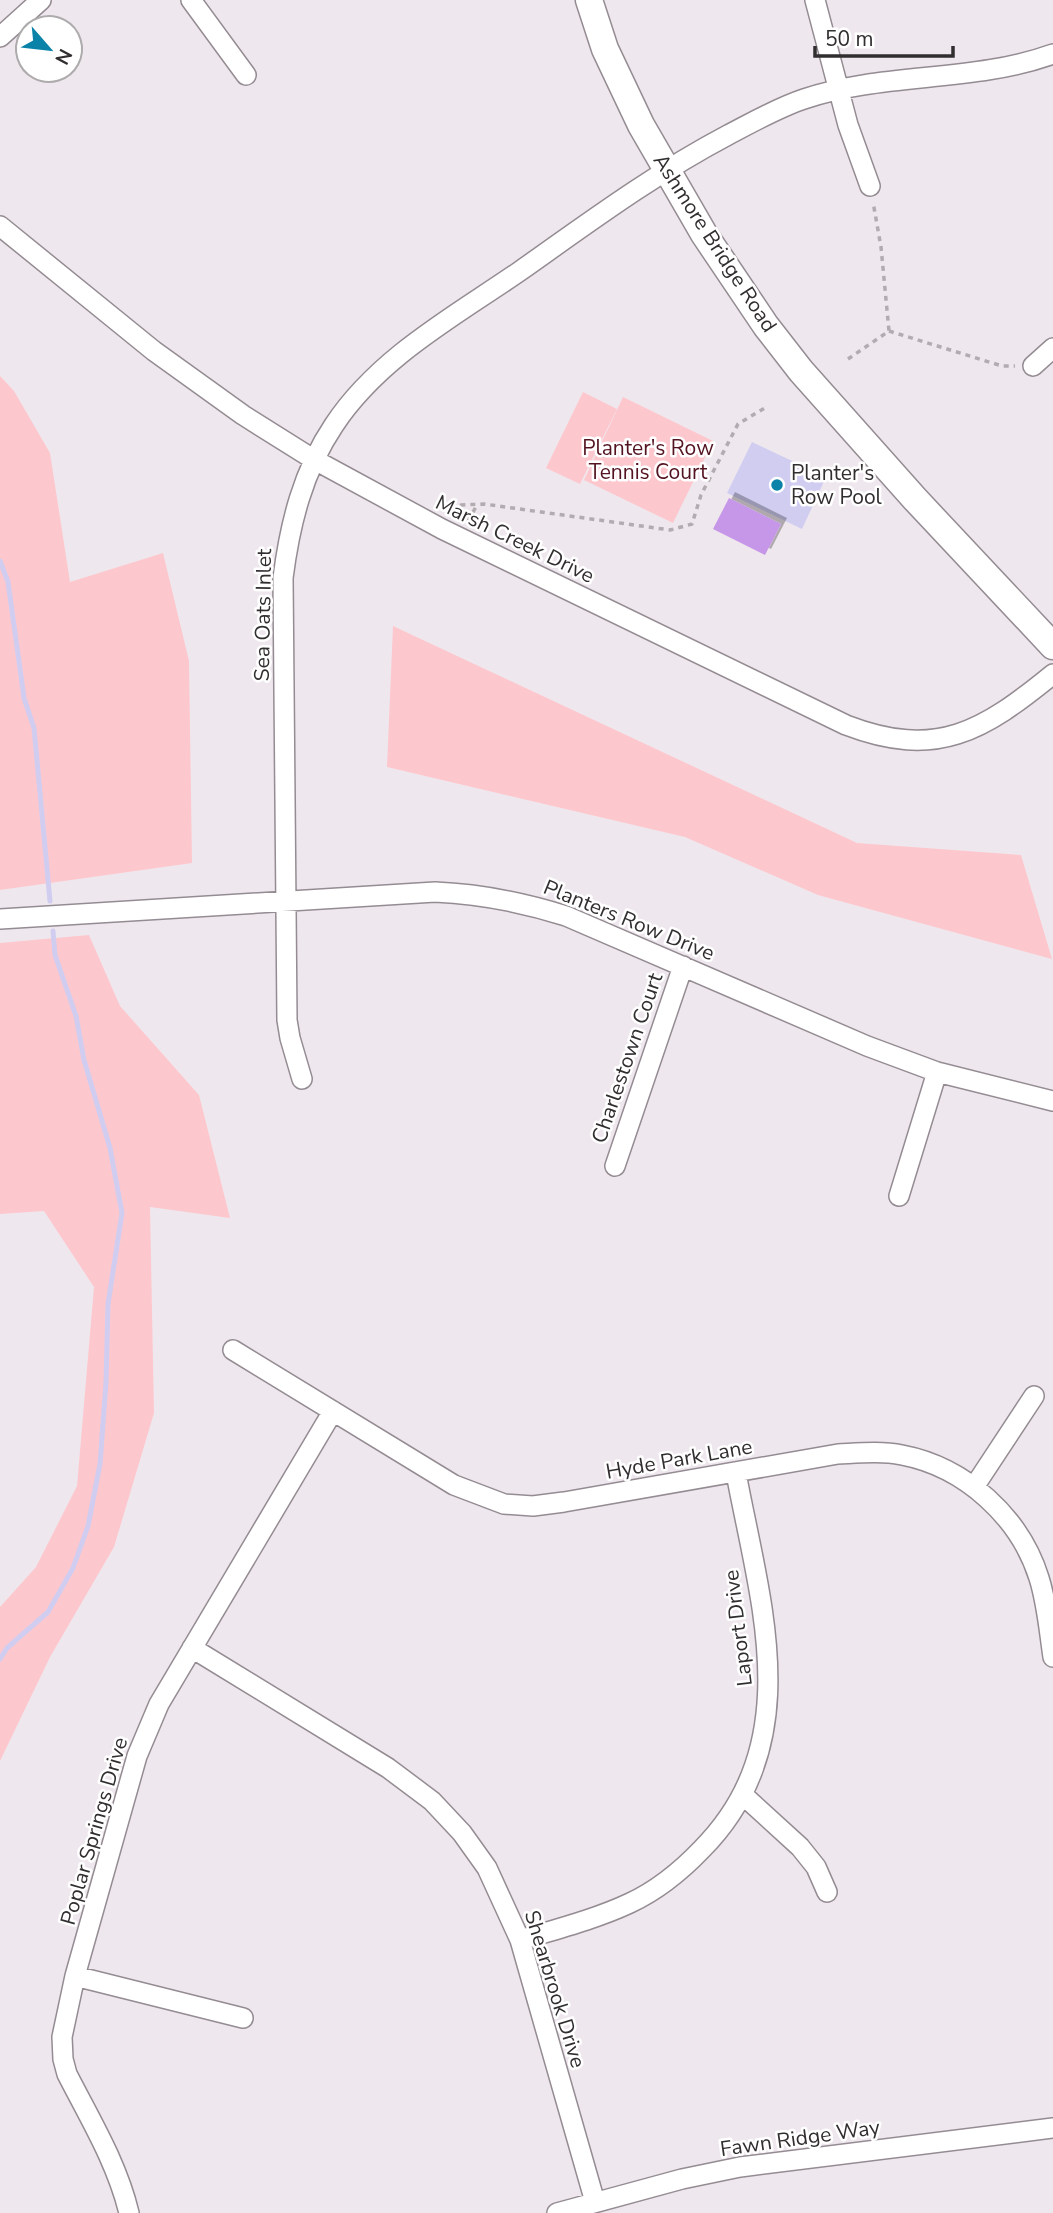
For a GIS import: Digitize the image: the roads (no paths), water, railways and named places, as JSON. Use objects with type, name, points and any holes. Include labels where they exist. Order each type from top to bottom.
[{"type":"main road","name":"Ashmore Bridge Road","points":[[589,0],[622,89],[667,171],[732,277],[801,371],[915,499],[1053,646]]},
{"type":"street","points":[[0,37],[41,0]]},
{"type":"street","points":[[191,0],[246,75]]},
{"type":"street","points":[[815,0],[856,148],[870,186]]},
{"type":"street","name":"Sea Oats Inlet","points":[[302,1079],[290,1038],[288,1020],[283,578],[287,542],[297,503],[313,459],[334,424],[363,388],[388,363],[634,191],[769,113],[839,89],[996,68],[1053,54]]},
{"type":"street","name":"Marsh Creek Drive","points":[[0,226],[154,351],[243,415],[313,459],[442,529],[846,725],[874,736],[917,741],[966,731],[1011,708],[1053,674]]},
{"type":"street","points":[[1034,366],[1053,348]]},
{"type":"street","name":"Planters Row Drive","points":[[0,919],[435,892],[492,896],[566,916],[867,1046],[937,1072],[1053,1101]]},
{"type":"street","name":"Charlestown Court","points":[[615,1166],[683,966]]},
{"type":"street","points":[[899,1196],[937,1072]]},
{"type":"street","name":"Hyde Park Lane","points":[[233,1350],[454,1485],[490,1501],[504,1504],[533,1506],[564,1502],[838,1454],[871,1452],[902,1455],[933,1464],[961,1477],[986,1496],[1007,1519],[1025,1546],[1038,1575],[1046,1605],[1053,1657]]},
{"type":"street","points":[[974,1487],[1034,1396]]},
{"type":"street","name":"Poplar Springs Drive","points":[[129,2213],[111,2161],[67,2074],[63,2059],[62,2037],[75,1976],[137,1756],[159,1704],[333,1411]]},
{"type":"street","name":"Laport Drive","points":[[520,1940],[630,1903],[667,1881],[712,1839],[743,1795],[761,1752],[768,1711],[769,1670],[760,1599],[736,1473]]},
{"type":"street","name":"Shearbrook Drive","points":[[192,1648],[388,1768],[432,1801],[462,1833],[487,1868],[520,1940],[595,2202]]},
{"type":"street","points":[[743,1795],[800,1847],[816,1867],[827,1892]]},
{"type":"street","points":[[75,1976],[243,2018]]},
{"type":"street","name":"Fawn Ridge Way","points":[[557,2213],[740,2167],[1053,2128]]},
{"type":"water","name":"Planter's Row Pool","points":[[752,442],[826,477],[802,529],[727,493]]},
{"type":"waterway","points":[[0,561],[8,582],[24,698],[34,728],[50,901]]},
{"type":"waterway","points":[[0,1659],[7,1648],[48,1612],[73,1568],[88,1526],[100,1464],[108,1304],[122,1213],[110,1148],[84,1060],[76,1016],[55,955],[53,931]]},
{"type":"place","name":"Planter's Row Pool","points":[[777,485]]},
{"type":"park label","name":"Planter's Row Tennis Court","points":[[648,460]]}]
